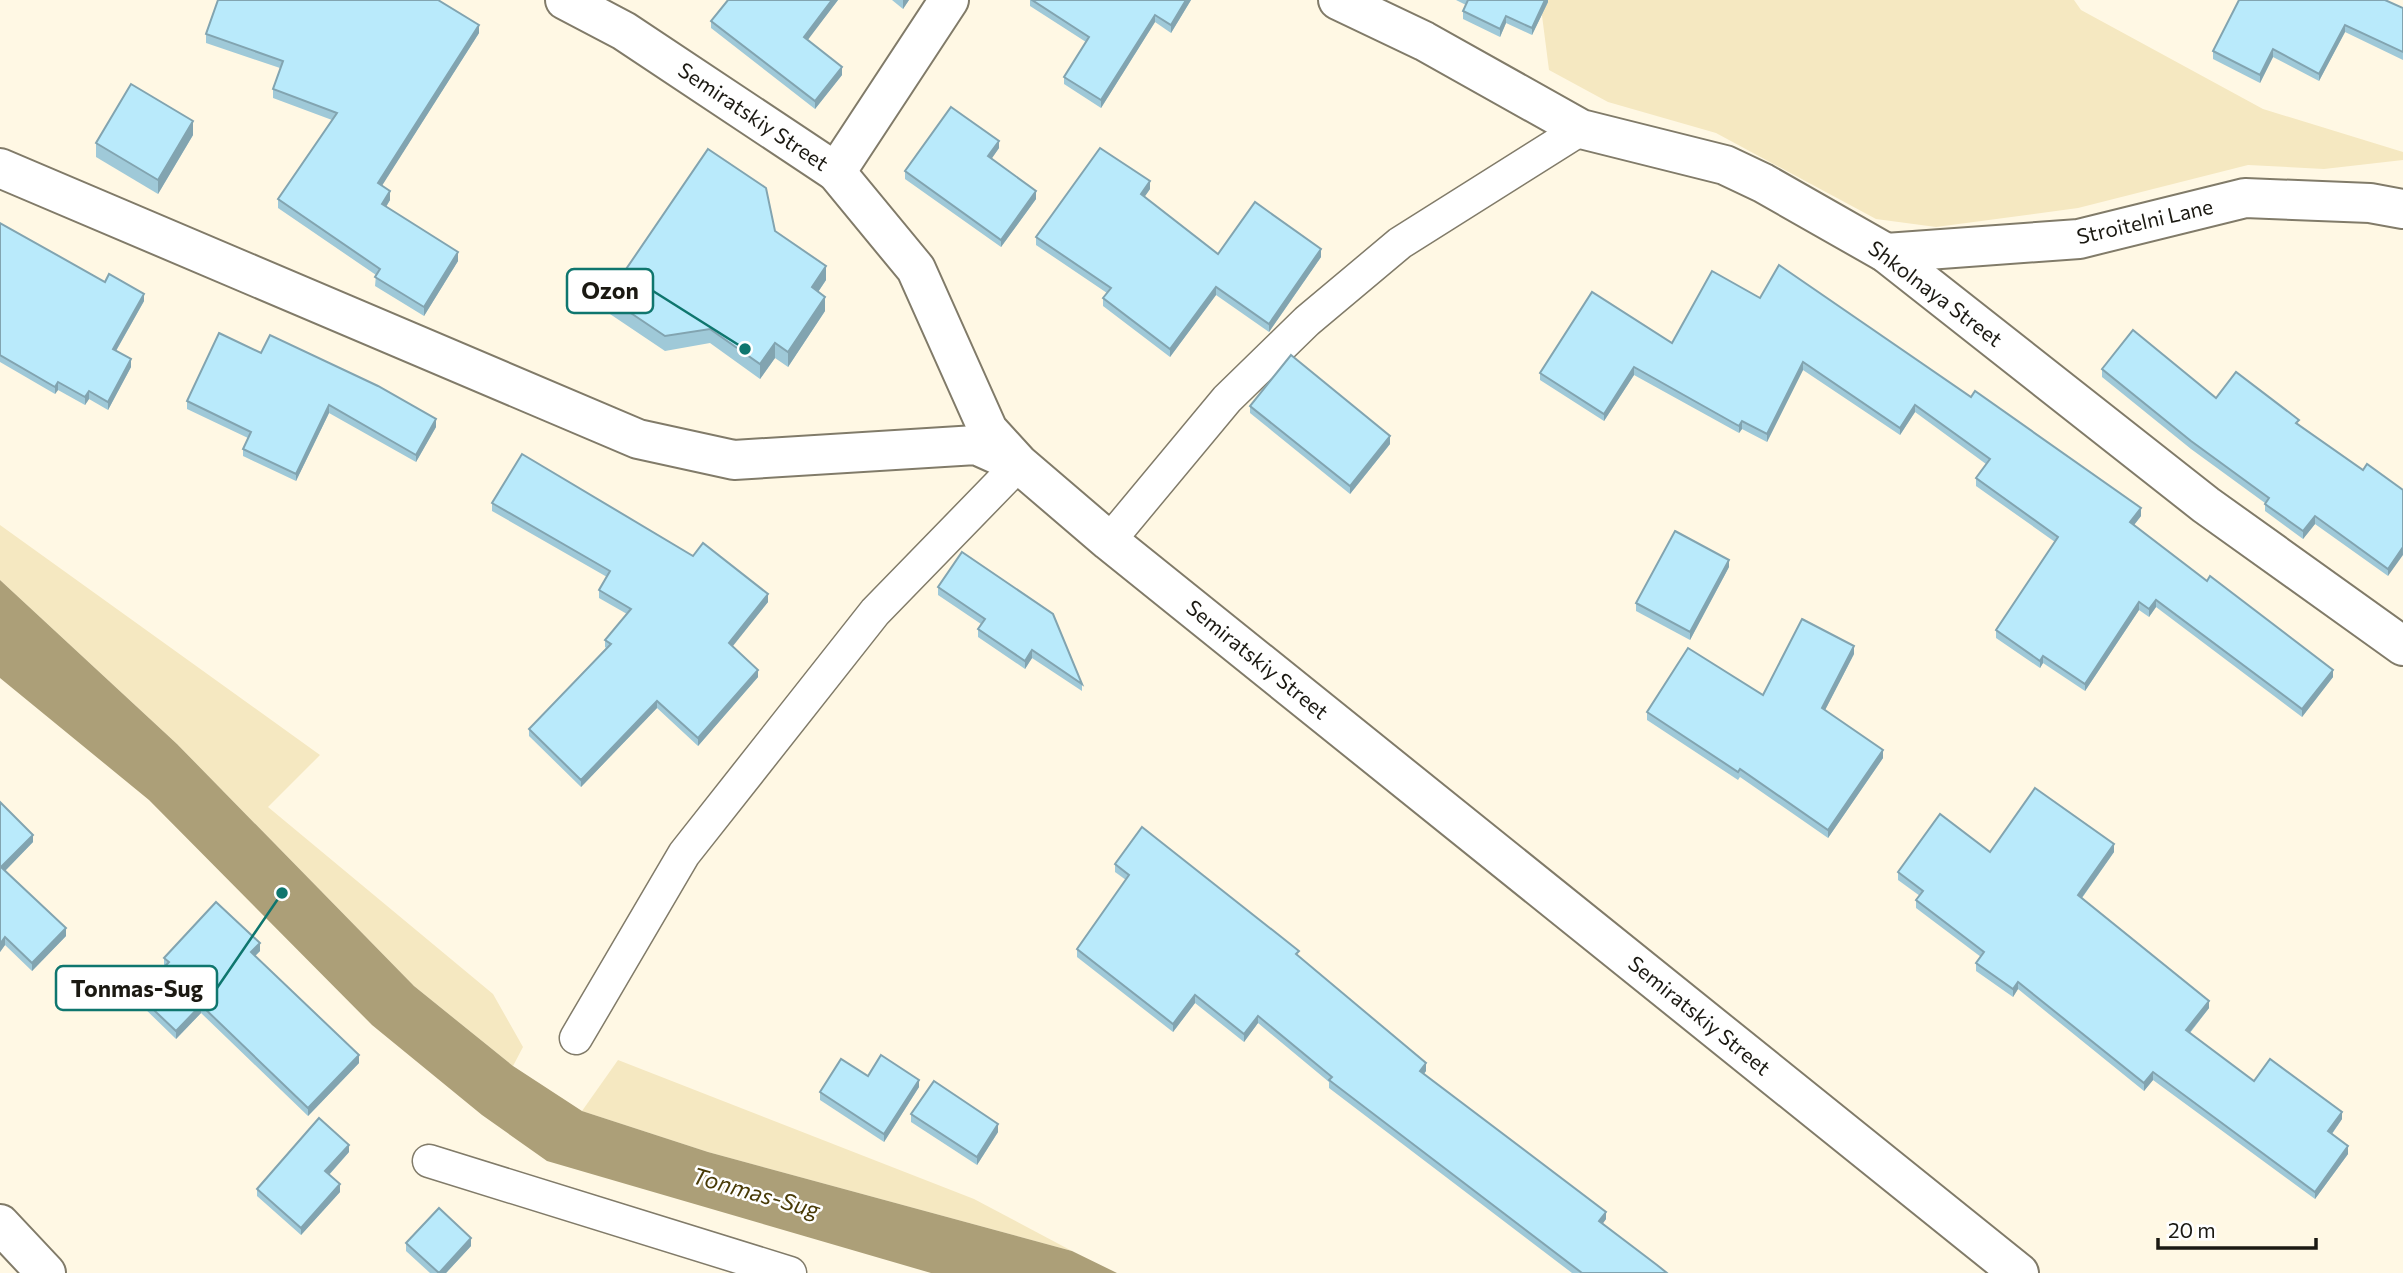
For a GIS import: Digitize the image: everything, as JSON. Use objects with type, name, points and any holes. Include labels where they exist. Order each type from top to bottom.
[{"type":"street","name":"Semiratskiy Street","points":[[565,0],[624,31],[836,172],[916,270],[988,430],[1019,464],[1109,541],[2019,1273]]},
{"type":"street","points":[[836,172],[949,0]]},
{"type":"street","name":"Shkolnaya Street","points":[[1339,0],[1424,41],[1581,129],[1725,165],[1763,183],[1886,253],[2206,505],[2403,646]]},
{"type":"street","points":[[0,168],[638,439],[734,460],[976,445],[1019,464]]},
{"type":"street","name":"Stroitelni Lane","points":[[1886,253],[2079,239],[2245,198],[2370,203],[2403,209]]},
{"type":"street","points":[[0,1224],[46,1273]]},
{"type":"lane","points":[[1109,541],[1227,399],[1307,321],[1399,243],[1581,129]]},
{"type":"lane","points":[[576,1038],[684,854],[875,611],[1019,464]]},
{"type":"lane","points":[[429,1161],[790,1273]]},
{"type":"shaded area","points":[[1540,0],[2074,0],[2081,10],[2263,109],[2403,152],[2403,160],[2324,169],[2248,165],[2078,208],[1936,227],[1876,219],[1716,133],[1608,102],[1549,70]]},
{"type":"shaded area","points":[[0,525],[320,755],[268,807],[493,994],[523,1047],[513,1066],[414,986],[177,744],[0,580]]},
{"type":"shaded area","points":[[618,1060],[974,1199],[1072,1251],[708,1152],[582,1111]]},
{"type":"water","name":"Tonmas-Sug","points":[[0,580],[177,744],[414,986],[513,1066],[582,1111],[708,1152],[1072,1251],[1117,1273],[931,1273],[547,1161],[482,1115],[372,1025],[149,800],[0,678]]},
{"type":"building","points":[[218,0],[438,0],[479,25],[378,183],[390,191],[382,204],[458,252],[424,307],[375,277],[380,269],[278,199],[337,113],[273,89],[283,61],[206,34]]},
{"type":"building","points":[[728,0],[832,0],[804,37],[842,67],[815,101],[711,21]]},
{"type":"building","points":[[1032,0],[1186,0],[1171,25],[1155,15],[1101,100],[1064,77],[1089,37]]},
{"type":"building","points":[[1468,0],[1545,0],[1532,28],[1506,16],[1500,29],[1463,11]]},
{"type":"building","points":[[2239,0],[2385,0],[2403,8],[2403,52],[2345,25],[2319,74],[2273,49],[2260,75],[2213,51]]},
{"type":"building","points":[[131,84],[193,121],[158,180],[96,143]]},
{"type":"building","points":[[951,107],[999,141],[988,156],[1036,191],[1001,240],[905,171]]},
{"type":"building","points":[[1100,148],[1150,181],[1141,194],[1218,254],[1255,202],[1321,249],[1269,324],[1216,287],[1170,349],[1103,298],[1111,288],[1036,237]]},
{"type":"building","points":[[708,149],[766,188],[775,231],[826,266],[812,287],[825,297],[788,352],[775,343],[760,364],[710,329],[665,336],[607,297]]},
{"type":"building","points":[[0,223],[105,282],[109,274],[144,294],[113,349],[131,359],[108,402],[89,391],[85,397],[58,382],[55,387],[0,355]]},
{"type":"building","points":[[1779,265],[1971,397],[1975,391],[2141,508],[2130,522],[2207,581],[2210,576],[2333,670],[2302,709],[2156,600],[2149,609],[2139,602],[2085,684],[2043,656],[2040,661],[1996,630],[2058,537],[1976,478],[1990,459],[1915,405],[1900,428],[1803,362],[1767,434],[1742,421],[1739,426],[1634,367],[1604,414],[1540,373],[1592,292],[1672,343],[1712,271],[1760,298]]},
{"type":"building","points":[[2133,330],[2216,398],[2236,372],[2299,420],[2296,423],[2363,470],[2367,464],[2403,490],[2403,547],[2388,569],[2315,516],[2303,531],[2265,504],[2269,498],[2191,441],[2102,369]]},
{"type":"building","points":[[219,333],[261,353],[270,335],[378,386],[436,419],[416,455],[329,405],[296,474],[243,449],[251,432],[187,401]]},
{"type":"building","points":[[1291,355],[1390,436],[1350,486],[1250,406]]},
{"type":"building","points":[[522,454],[693,556],[703,543],[768,594],[729,643],[758,670],[698,738],[657,701],[581,780],[529,729],[611,644],[605,640],[631,609],[599,590],[610,571],[492,503]]},
{"type":"building","points":[[1675,531],[1729,560],[1690,632],[1636,603]]},
{"type":"building","points":[[962,552],[1053,614],[1082,684],[1032,650],[1025,661],[978,629],[985,619],[938,587]]},
{"type":"building","points":[[1802,619],[1854,646],[1822,708],[1883,750],[1828,830],[1740,769],[1738,772],[1647,712],[1688,648],[1763,695]]},
{"type":"building","points":[[2035,788],[2114,844],[2078,895],[2209,1001],[2186,1030],[2254,1081],[2270,1059],[2342,1112],[2328,1131],[2348,1146],[2315,1192],[2153,1072],[2144,1083],[2018,982],[2013,989],[1976,963],[1984,952],[1916,900],[1923,891],[1898,872],[1940,814],[1990,852]]},
{"type":"building","points":[[0,802],[33,835],[1,867],[66,928],[32,963],[5,937],[0,944]]},
{"type":"building","points":[[1142,827],[1299,951],[1296,954],[1426,1063],[1420,1071],[1606,1212],[1599,1221],[1667,1273],[1582,1273],[1329,1080],[1332,1077],[1258,1016],[1244,1034],[1195,995],[1173,1024],[1077,949],[1129,875],[1115,864]]},
{"type":"building","points":[[216,902],[260,943],[251,952],[359,1055],[308,1108],[201,1005],[176,1031],[138,995],[169,962],[164,958]]},
{"type":"building","points":[[881,1055],[919,1080],[884,1134],[820,1092],[841,1059],[868,1076]]},
{"type":"building","points":[[934,1081],[998,1124],[977,1157],[911,1114]]},
{"type":"building","points":[[319,1118],[349,1145],[325,1171],[340,1184],[301,1228],[257,1189]]},
{"type":"building","points":[[439,1208],[471,1238],[439,1273],[406,1243]]},
{"type":"place","name":"Ozon","points":[[745,349]]},
{"type":"place","name":"Tonmas-Sug","points":[[282,893]]}]
